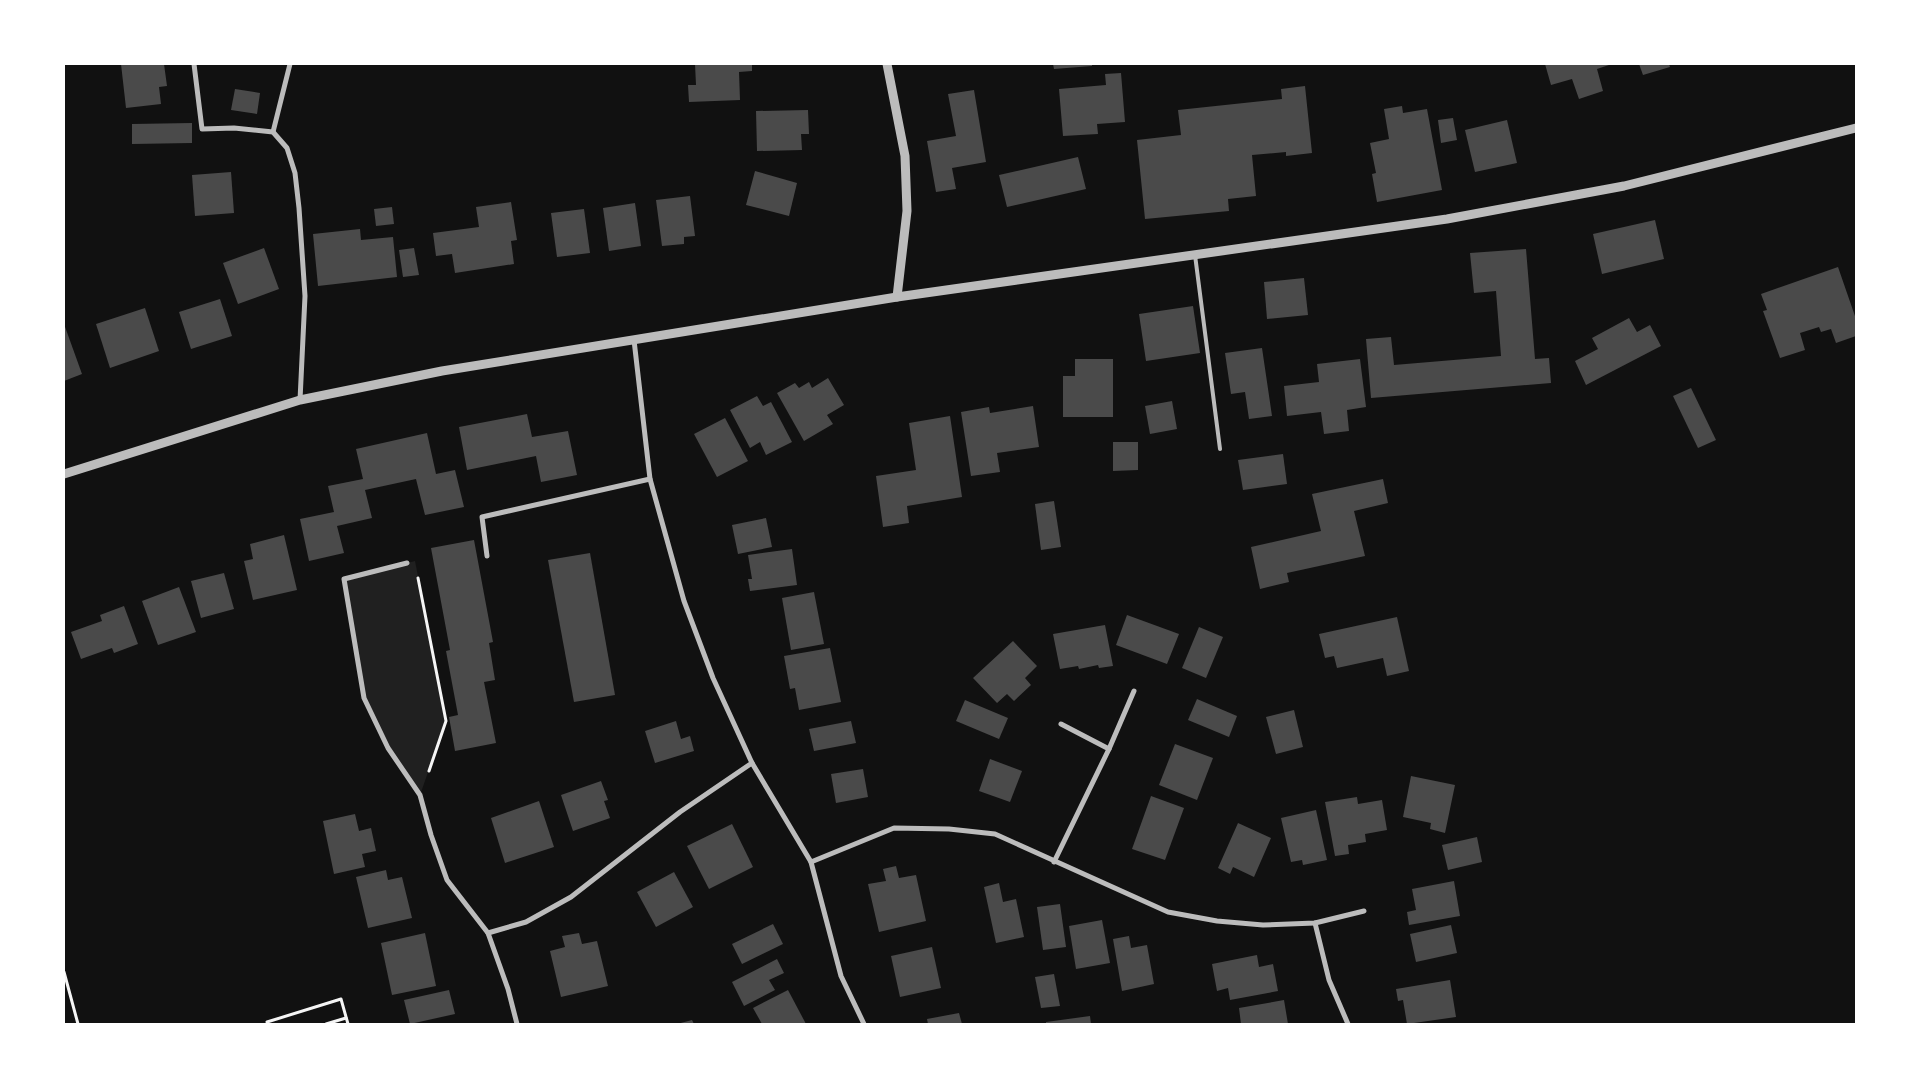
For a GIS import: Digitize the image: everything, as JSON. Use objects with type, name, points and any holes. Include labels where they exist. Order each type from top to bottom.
[{"type":"street","points":[[194,64],[202,129],[234,128],[274,132],[287,148],[295,173],[305,296],[300,400]]},
{"type":"street","points":[[274,132],[290,64]]},
{"type":"street","points":[[887,64],[905,156],[907,211],[897,297]]},
{"type":"street","points":[[64,474],[300,400],[442,370],[897,297],[1447,219],[1615,187],[1856,128]]},
{"type":"street","points":[[634,340],[650,479],[684,601],[713,678],[752,763],[812,862],[841,976],[864,1024]]},
{"type":"street","points":[[486,556],[482,517],[650,479]]},
{"type":"street","points":[[407,563],[344,578],[364,698],[388,748],[420,795],[431,835],[447,880],[488,933],[508,990],[517,1024]]},
{"type":"street","points":[[1054,862],[1109,749],[1134,691]]},
{"type":"street","points":[[1061,724],[1109,749]]},
{"type":"street","points":[[488,933],[526,922],[571,897],[680,812],[752,763]]},
{"type":"street","points":[[812,862],[894,828],[950,829],[995,834],[1168,912],[1217,921],[1263,925],[1315,923],[1364,911]]},
{"type":"street","points":[[1315,923],[1329,980],[1348,1024]]},
{"type":"lane","points":[[1195,255],[1220,449]]},
{"type":"path","points":[[407,563],[415,561],[446,721],[420,795]]},
{"type":"path","points":[[64,972],[78,1024]]},
{"type":"path","points":[[267,1022],[340,999],[348,1024]]},
{"type":"path","points":[[326,1024],[346,1018]]},
{"type":"shaded area","points":[[415,561],[446,721],[420,795],[388,748],[364,698],[344,579]]},
{"type":"building","points":[[121,64],[164,64],[167,86],[159,87],[161,104],[126,108]]},
{"type":"building","points":[[695,64],[752,64],[752,71],[739,72],[740,100],[689,102],[688,85],[696,85]]},
{"type":"building","points":[[1053,64],[1092,64],[1092,66],[1054,69]]},
{"type":"building","points":[[1545,64],[1612,64],[1597,69],[1603,91],[1579,99],[1572,79],[1551,85]]},
{"type":"building","points":[[1639,64],[1669,64],[1670,67],[1643,75]]},
{"type":"building","points":[[1121,73],[1125,122],[1097,124],[1098,134],[1063,136],[1059,89],[1106,85],[1105,74]]},
{"type":"building","points":[[1305,86],[1312,153],[1286,156],[1286,152],[1252,155],[1256,196],[1228,199],[1229,211],[1145,219],[1137,140],[1181,135],[1178,110],[1282,99],[1281,89]]},
{"type":"building","points":[[235,89],[260,93],[257,114],[231,110]]},
{"type":"building","points":[[974,90],[986,162],[952,168],[956,189],[936,192],[927,141],[956,136],[948,94]]},
{"type":"building","points":[[1402,106],[1403,113],[1427,109],[1442,190],[1377,202],[1372,174],[1376,173],[1370,143],[1389,139],[1384,109]]},
{"type":"building","points":[[808,110],[809,134],[801,134],[802,150],[757,151],[756,111]]},
{"type":"building","points":[[1453,118],[1457,140],[1441,143],[1438,120]]},
{"type":"building","points":[[1507,120],[1517,163],[1475,172],[1465,130]]},
{"type":"building","points":[[192,123],[192,143],[132,144],[132,124]]},
{"type":"building","points":[[1078,157],[1086,189],[1007,207],[999,175]]},
{"type":"building","points":[[755,171],[797,183],[789,216],[746,205]]},
{"type":"building","points":[[231,172],[234,213],[195,216],[192,175]]},
{"type":"building","points":[[690,196],[695,236],[684,237],[684,244],[662,246],[656,200]]},
{"type":"building","points":[[511,202],[517,240],[511,241],[514,264],[455,273],[452,254],[436,256],[433,233],[479,227],[476,207]]},
{"type":"building","points":[[635,203],[641,246],[609,251],[603,208]]},
{"type":"building","points":[[392,207],[394,224],[376,226],[374,209]]},
{"type":"building","points":[[584,209],[590,253],[557,257],[551,213]]},
{"type":"building","points":[[1655,220],[1664,259],[1602,274],[1593,234]]},
{"type":"building","points":[[360,229],[361,240],[393,237],[397,277],[318,286],[313,234]]},
{"type":"building","points":[[264,248],[279,289],[238,304],[223,263]]},
{"type":"building","points":[[414,248],[419,275],[403,277],[399,250]]},
{"type":"building","points":[[1526,249],[1535,359],[1549,358],[1551,383],[1371,398],[1366,339],[1391,337],[1394,365],[1501,356],[1496,291],[1474,293],[1470,253]]},
{"type":"building","points":[[1838,267],[1856,319],[1856,336],[1836,343],[1831,329],[1821,332],[1819,327],[1800,333],[1805,350],[1780,358],[1763,311],[1767,310],[1761,294]]},
{"type":"building","points":[[1304,278],[1308,315],[1267,319],[1264,282]]},
{"type":"building","points":[[220,299],[232,336],[191,349],[179,312]]},
{"type":"building","points":[[1193,306],[1200,353],[1146,361],[1139,314]]},
{"type":"building","points":[[145,308],[159,351],[110,368],[96,324]]},
{"type":"building","points":[[1629,318],[1637,332],[1650,325],[1661,346],[1586,385],[1575,361],[1598,349],[1592,338]]},
{"type":"building","points":[[64,324],[82,374],[64,381]]},
{"type":"building","points":[[1262,348],[1272,416],[1249,419],[1245,392],[1231,394],[1225,353]]},
{"type":"building","points":[[1075,359],[1113,359],[1113,417],[1063,417],[1063,376],[1075,376]]},
{"type":"building","points":[[1360,359],[1366,407],[1347,410],[1349,431],[1324,434],[1321,412],[1287,416],[1284,386],[1319,382],[1317,364]]},
{"type":"building","points":[[828,378],[844,405],[827,415],[833,424],[804,441],[777,393],[795,383],[799,388],[809,382],[812,388]]},
{"type":"building","points":[[1691,388],[1716,440],[1698,448],[1673,396]]},
{"type":"building","points":[[757,396],[763,406],[771,402],[792,442],[766,455],[760,442],[750,448],[730,410]]},
{"type":"building","points":[[1172,401],[1177,429],[1150,434],[1145,406]]},
{"type":"building","points":[[1033,406],[1039,447],[997,453],[1000,472],[971,476],[961,412],[989,407],[990,413]]},
{"type":"building","points":[[527,414],[532,437],[568,431],[577,475],[541,482],[536,456],[467,470],[459,427]]},
{"type":"building","points":[[950,416],[962,497],[907,506],[909,523],[883,527],[876,476],[916,470],[909,423]]},
{"type":"building","points":[[725,418],[748,461],[717,477],[694,434]]},
{"type":"building","points":[[427,433],[436,474],[455,470],[464,507],[425,515],[416,479],[365,490],[372,518],[337,526],[344,553],[309,561],[300,519],[334,512],[328,486],[363,479],[356,449]]},
{"type":"building","points":[[1113,442],[1138,442],[1138,470],[1113,471]]},
{"type":"building","points":[[1283,454],[1287,484],[1243,490],[1238,460]]},
{"type":"building","points":[[1383,479],[1388,503],[1354,511],[1365,556],[1287,573],[1289,582],[1260,589],[1251,547],[1321,531],[1312,494]]},
{"type":"building","points":[[1054,501],[1061,547],[1041,550],[1035,504]]},
{"type":"building","points":[[766,518],[772,547],[738,554],[732,525]]},
{"type":"building","points":[[284,535],[297,590],[253,600],[244,561],[253,559],[250,544]]},
{"type":"building","points":[[474,540],[493,642],[489,643],[495,680],[484,682],[496,743],[455,751],[449,717],[458,715],[446,651],[450,650],[431,548]]},
{"type":"building","points":[[792,549],[797,585],[750,591],[748,579],[752,579],[748,555]]},
{"type":"building","points":[[590,553],[615,695],[574,702],[548,560]]},
{"type":"building","points":[[224,573],[234,609],[201,618],[191,581]]},
{"type":"building","points":[[179,587],[196,632],[158,645],[142,601]]},
{"type":"building","points":[[814,592],[824,644],[791,650],[782,598]]},
{"type":"building","points":[[124,606],[138,644],[114,653],[112,648],[81,659],[71,632],[102,621],[100,615]]},
{"type":"building","points":[[1127,615],[1179,634],[1167,664],[1116,645]]},
{"type":"building","points":[[1397,617],[1409,671],[1387,676],[1383,658],[1337,668],[1334,656],[1325,658],[1319,634]]},
{"type":"building","points":[[1105,625],[1113,666],[1099,668],[1098,665],[1079,669],[1078,666],[1060,669],[1053,634]]},
{"type":"building","points":[[1199,627],[1223,637],[1206,678],[1182,668]]},
{"type":"building","points":[[1013,641],[1037,666],[1025,678],[1031,685],[1014,701],[1007,694],[997,703],[973,678]]},
{"type":"building","points":[[830,648],[841,702],[799,710],[795,688],[790,689],[784,656]]},
{"type":"building","points":[[1197,699],[1237,716],[1229,737],[1188,720]]},
{"type":"building","points":[[965,700],[1008,718],[999,739],[956,721]]},
{"type":"building","points":[[1294,710],[1303,747],[1276,754],[1266,717]]},
{"type":"building","points":[[676,721],[681,739],[690,736],[694,751],[655,763],[645,731]]},
{"type":"building","points":[[851,721],[856,743],[814,751],[809,729]]},
{"type":"building","points":[[1175,744],[1213,758],[1197,800],[1159,785]]},
{"type":"building","points":[[990,759],[1022,771],[1010,802],[979,791]]},
{"type":"building","points":[[863,769],[868,797],[836,803],[831,774]]},
{"type":"building","points":[[1411,776],[1455,785],[1445,833],[1430,829],[1431,823],[1403,817]]},
{"type":"building","points":[[601,781],[608,800],[604,801],[610,818],[573,831],[561,795]]},
{"type":"building","points":[[1151,796],[1184,808],[1165,860],[1132,849]]},
{"type":"building","points":[[1357,797],[1358,804],[1382,800],[1387,830],[1365,834],[1366,842],[1348,845],[1349,854],[1335,856],[1325,802]]},
{"type":"building","points":[[539,801],[554,847],[505,863],[491,818]]},
{"type":"building","points":[[1316,810],[1327,860],[1303,865],[1302,860],[1291,862],[1281,818]]},
{"type":"building","points":[[355,814],[359,831],[371,828],[376,851],[362,854],[365,867],[334,874],[323,821]]},
{"type":"building","points":[[1238,823],[1271,838],[1254,877],[1233,867],[1230,874],[1218,868]]},
{"type":"building","points":[[732,824],[753,867],[709,889],[687,846]]},
{"type":"building","points":[[1477,837],[1482,862],[1448,870],[1442,845]]},
{"type":"building","points":[[896,866],[899,878],[916,875],[926,921],[879,932],[868,884],[886,881],[883,869]]},
{"type":"building","points":[[386,870],[388,880],[402,877],[412,918],[368,928],[356,877]]},
{"type":"building","points":[[674,872],[693,907],[656,927],[637,892]]},
{"type":"building","points":[[1454,881],[1460,916],[1409,925],[1407,912],[1416,910],[1412,889]]},
{"type":"building","points":[[999,883],[1003,902],[1016,899],[1024,937],[996,943],[984,887]]},
{"type":"building","points":[[1060,904],[1066,947],[1043,950],[1037,907]]},
{"type":"building","points":[[1102,920],[1110,963],[1076,969],[1069,926]]},
{"type":"building","points":[[773,924],[783,944],[742,964],[732,944]]},
{"type":"building","points":[[1451,925],[1457,953],[1416,962],[1410,934]]},
{"type":"building","points":[[425,933],[436,986],[392,995],[381,943]]},
{"type":"building","points":[[579,933],[582,944],[597,941],[608,986],[561,997],[550,951],[565,947],[562,936]]},
{"type":"building","points":[[1129,936],[1131,948],[1147,945],[1154,984],[1122,991],[1113,939]]},
{"type":"building","points":[[932,947],[941,988],[900,997],[891,956]]},
{"type":"building","points":[[1257,955],[1259,967],[1273,964],[1278,991],[1230,1000],[1228,988],[1217,991],[1212,964]]},
{"type":"building","points":[[777,959],[784,973],[769,980],[775,990],[744,1006],[732,982]]},
{"type":"building","points":[[1054,974],[1060,1006],[1041,1008],[1035,977]]},
{"type":"building","points":[[1450,980],[1456,1017],[1407,1024],[1403,1000],[1398,1001],[1396,989]]},
{"type":"building","points":[[449,990],[455,1014],[410,1024],[404,1000]]},
{"type":"building","points":[[788,990],[806,1024],[762,1024],[753,1008]]},
{"type":"building","points":[[1284,1000],[1288,1024],[1241,1024],[1239,1008]]},
{"type":"building","points":[[959,1013],[962,1024],[928,1024],[927,1019]]},
{"type":"building","points":[[1090,1016],[1091,1024],[1046,1024],[1046,1022]]},
{"type":"building","points":[[692,1020],[694,1024],[677,1024]]}]
